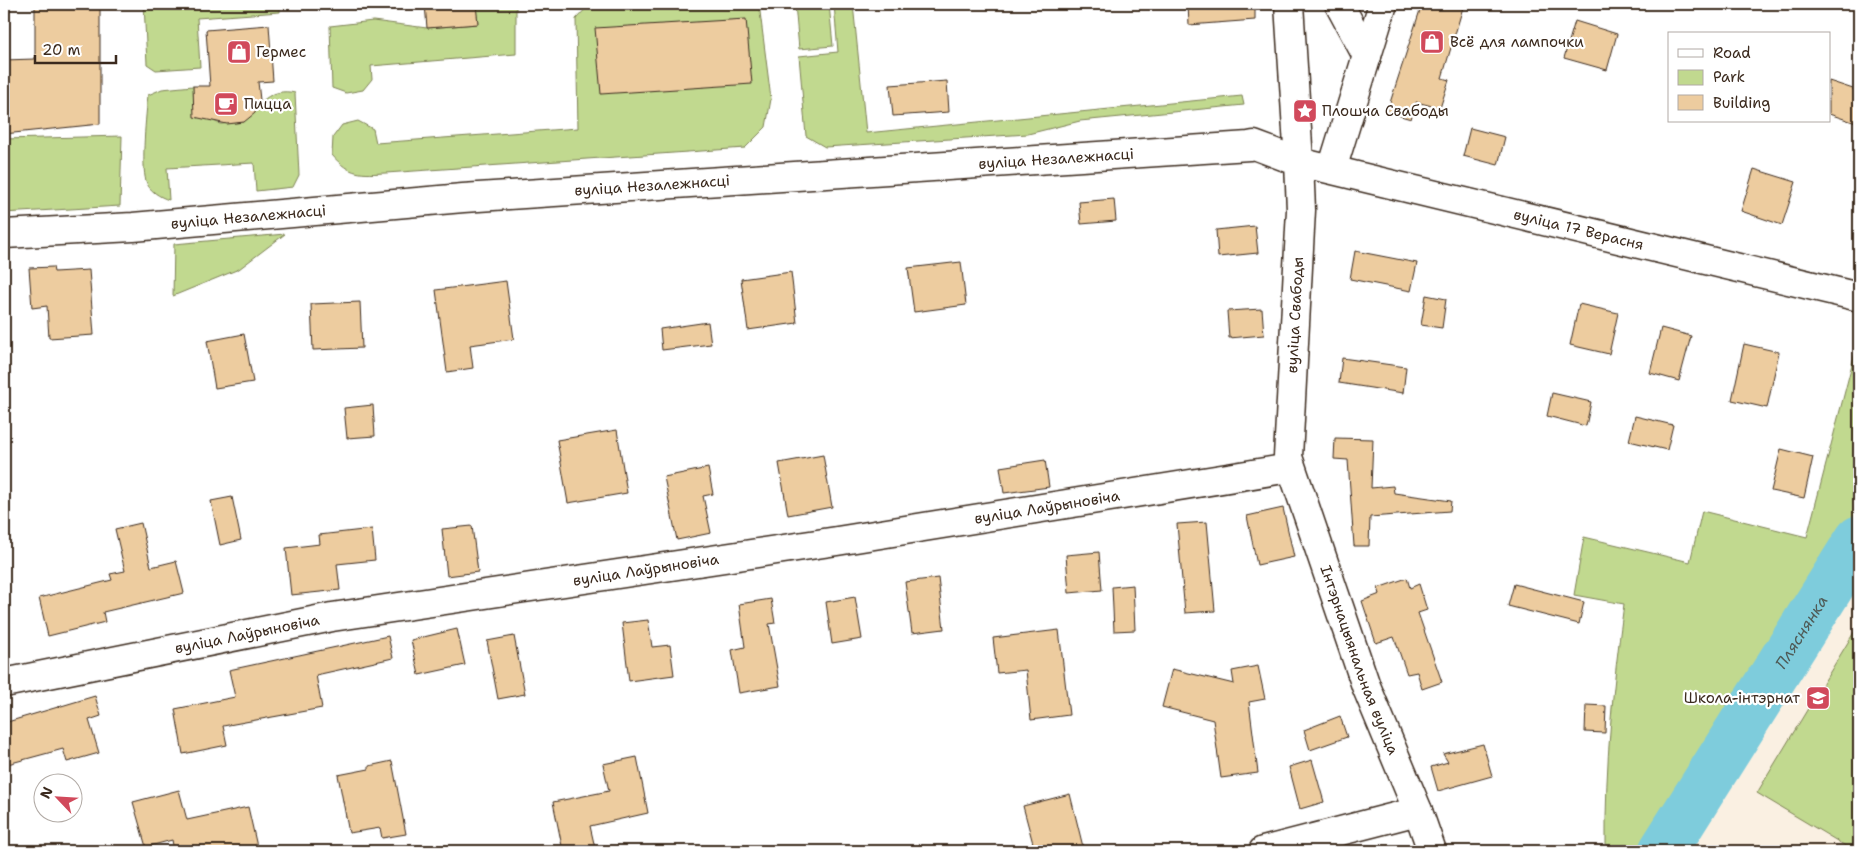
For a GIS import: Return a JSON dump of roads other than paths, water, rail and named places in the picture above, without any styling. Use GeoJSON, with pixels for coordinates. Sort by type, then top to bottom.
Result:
{"type":"FeatureCollection","features":[{"type":"Feature","properties":{"kind":"main road"},"geometry":{"type":"LineString","coordinates":[[1289,4],[1299,162]]}},
{"type":"Feature","properties":{"kind":"main road"},"geometry":{"type":"LineString","coordinates":[[1339,4],[1366,56]]}},
{"type":"Feature","properties":{"kind":"main road"},"geometry":{"type":"LineString","coordinates":[[1332,169],[1383,4]]}},
{"type":"Feature","properties":{"kind":"main road","name":"вуліца Незалежнасці"},"geometry":{"type":"LineString","coordinates":[[4,234],[133,227],[464,198],[1254,145],[1299,162]]}},
{"type":"Feature","properties":{"kind":"main road","name":"вуліца 17 Верасня"},"geometry":{"type":"LineString","coordinates":[[1299,162],[1859,298]]}},
{"type":"Feature","properties":{"kind":"main road","name":"вуліца Свабоды"},"geometry":{"type":"LineString","coordinates":[[1290,468],[1287,446],[1301,210],[1299,162]]}},
{"type":"Feature","properties":{"kind":"main road","name":"вуліца Лаўрыновіча"},"geometry":{"type":"LineString","coordinates":[[4,683],[332,617],[828,542],[1290,468]]}},
{"type":"Feature","properties":{"kind":"main road","name":"Інтэрнацыянальная вуліца"},"geometry":{"type":"LineString","coordinates":[[1290,468],[1366,686],[1418,811],[1432,851]]}},
{"type":"Feature","properties":{"kind":"main road"},"geometry":{"type":"LineString","coordinates":[[1263,851],[1418,811]]}},
{"type":"Feature","properties":{"kind":"waterway","name":"Пляснянка"},"geometry":{"type":"LineString","coordinates":[[1663,851],[1859,540]]}},
{"type":"Feature","properties":{"kind":"place","name":"Всё для лампочки"},"geometry":{"type":"Point","coordinates":[1432,42]}},
{"type":"Feature","properties":{"kind":"place","name":"Гермес"},"geometry":{"type":"Point","coordinates":[239,52]}},
{"type":"Feature","properties":{"kind":"place","name":"Пицца"},"geometry":{"type":"Point","coordinates":[226,104]}},
{"type":"Feature","properties":{"kind":"place","name":"Плошча Свабоды"},"geometry":{"type":"Point","coordinates":[1305,111]}},
{"type":"Feature","properties":{"kind":"place","name":"Школа-інтэрнат"},"geometry":{"type":"Point","coordinates":[1818,698]}}]}
